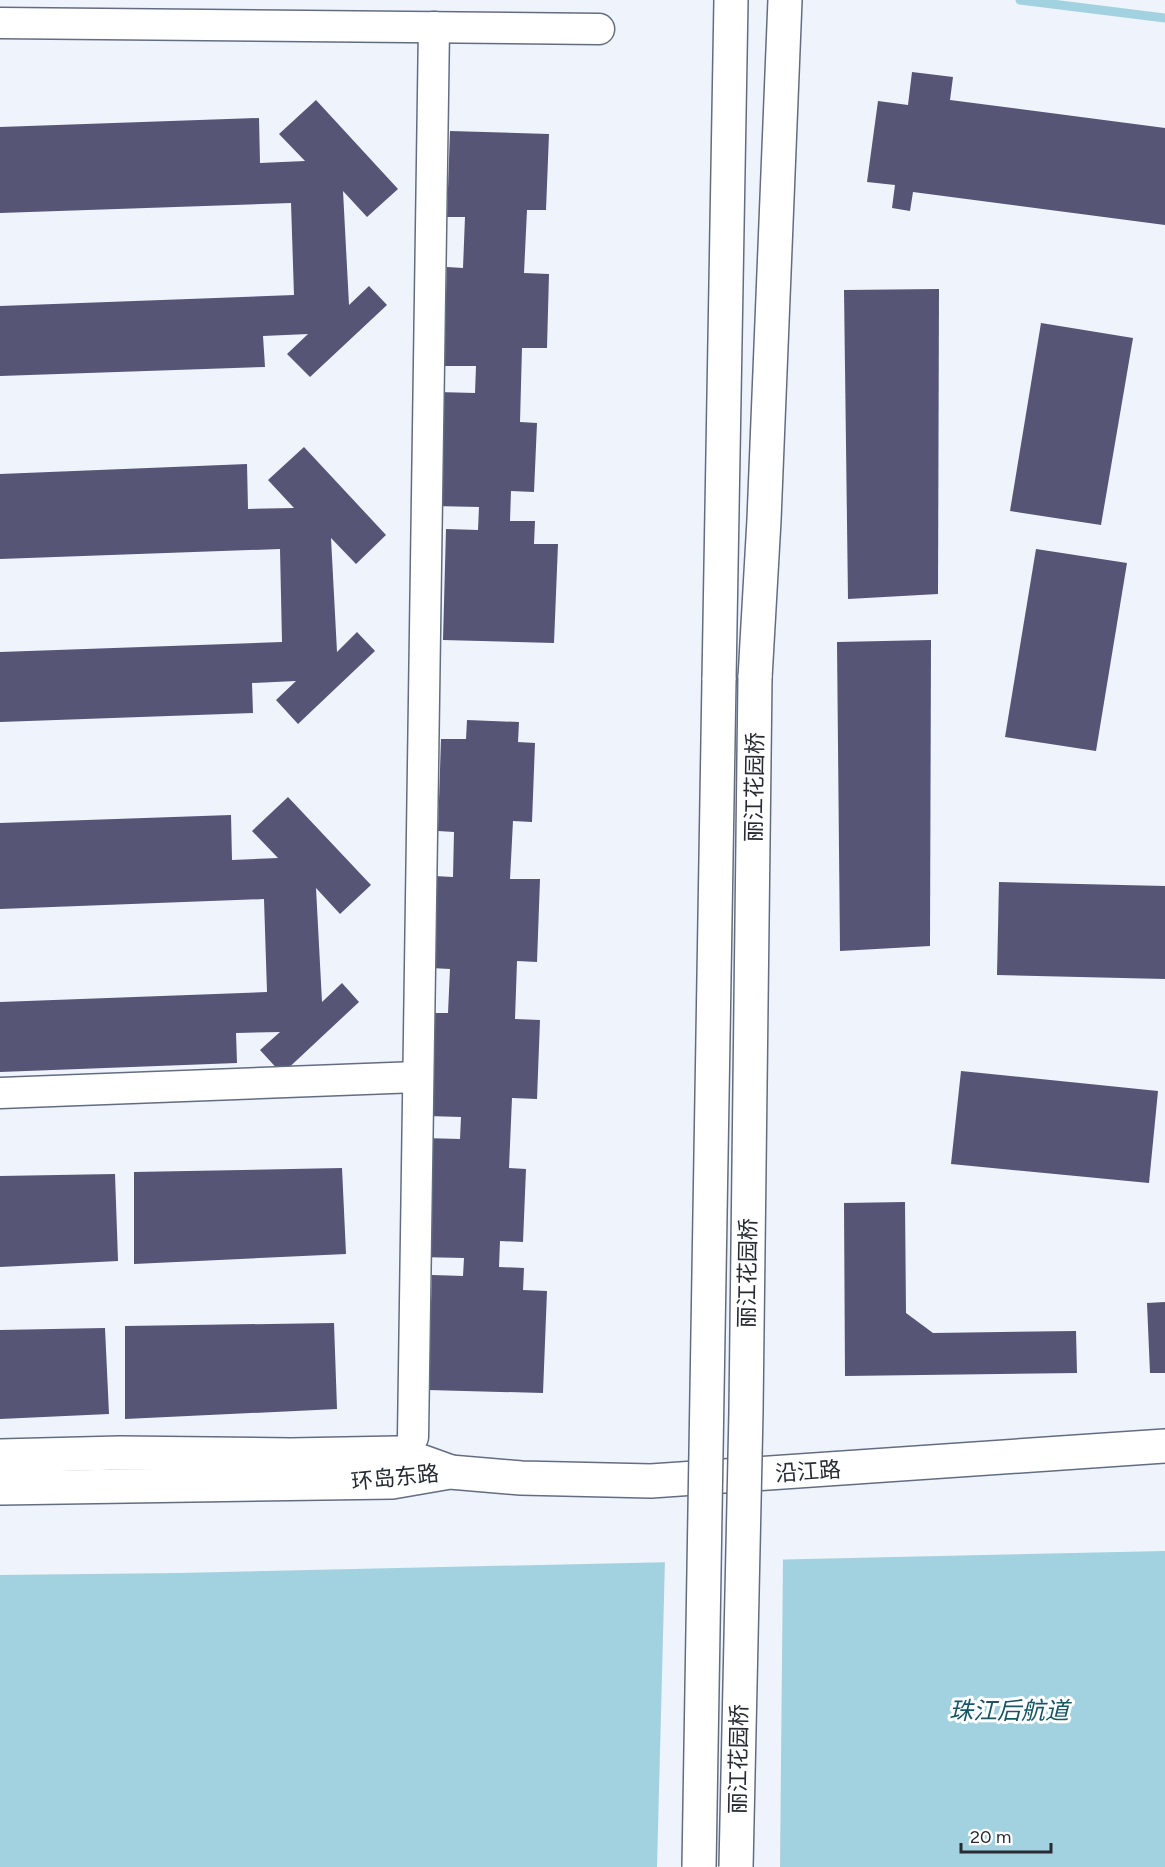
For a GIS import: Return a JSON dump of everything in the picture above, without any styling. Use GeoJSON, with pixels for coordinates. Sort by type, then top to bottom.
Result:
{"type":"FeatureCollection","features":[{"type":"Feature","properties":{"kind":"street","name":"丽江花园桥"},"geometry":{"type":"LineString","coordinates":[[699,1867],[731,0]]}},
{"type":"Feature","properties":{"kind":"street","name":"丽江花园桥"},"geometry":{"type":"LineString","coordinates":[[736,1867],[746,1411],[755,678],[764,520],[785,0]]}},
{"type":"Feature","properties":{"kind":"street"},"geometry":{"type":"LineString","coordinates":[[0,23],[599,29]]}},
{"type":"Feature","properties":{"kind":"street"},"geometry":{"type":"LineString","coordinates":[[413,1437],[434,27]]}},
{"type":"Feature","properties":{"kind":"street"},"geometry":{"type":"LineString","coordinates":[[0,1093],[417,1077]]}},
{"type":"Feature","properties":{"kind":"street","name":"沿江路"},"geometry":{"type":"LineString","coordinates":[[450,1472],[521,1478],[651,1481],[1165,1446]]}},
{"type":"Feature","properties":{"kind":"street","name":"环岛东路"},"geometry":{"type":"LineString","coordinates":[[0,1456],[120,1453],[291,1455],[398,1453],[450,1472]]}},
{"type":"Feature","properties":{"kind":"street","name":"环岛东路"},"geometry":{"type":"LineString","coordinates":[[0,1488],[392,1482],[450,1472]]}},
{"type":"Feature","properties":{"kind":"water","name":"珠江后航道"},"geometry":{"type":"Polygon","coordinates":[[[1165,1551],[1165,1867],[0,1867],[0,1575],[1165,1551]]]}},
{"type":"Feature","properties":{"kind":"pier"},"geometry":{"type":"Polygon","coordinates":[[[783,1557],[780,1867],[657,1867],[665,1559],[783,1557]]]}},
{"type":"Feature","properties":{"kind":"building"},"geometry":{"type":"Polygon","coordinates":[[[912,72],[953,77],[950,100],[1165,128],[1165,225],[913,192],[910,211],[892,208],[895,185],[867,182],[878,101],[908,105],[912,72]]]}},
{"type":"Feature","properties":{"kind":"building"},"geometry":{"type":"Polygon","coordinates":[[[316,100],[398,189],[367,217],[343,191],[349,305],[369,286],[387,305],[310,377],[287,354],[308,334],[263,336],[265,367],[0,376],[0,306],[294,295],[291,203],[0,213],[0,127],[259,118],[260,163],[305,161],[279,134],[316,100]]]}},
{"type":"Feature","properties":{"kind":"building"},"geometry":{"type":"Polygon","coordinates":[[[450,131],[549,134],[546,210],[527,210],[524,273],[549,274],[547,348],[522,348],[520,422],[537,423],[534,492],[511,491],[510,521],[535,521],[534,544],[558,544],[554,643],[443,640],[446,529],[478,530],[479,507],[434,506],[438,392],[475,393],[476,366],[443,366],[447,267],[463,268],[465,217],[447,217],[450,131]]]}},
{"type":"Feature","properties":{"kind":"building"},"geometry":{"type":"Polygon","coordinates":[[[939,289],[938,594],[848,599],[844,290],[939,289]]]}},
{"type":"Feature","properties":{"kind":"building"},"geometry":{"type":"Polygon","coordinates":[[[1041,323],[1133,338],[1101,525],[1010,511],[1041,323]]]}},
{"type":"Feature","properties":{"kind":"building"},"geometry":{"type":"Polygon","coordinates":[[[304,447],[386,535],[356,564],[331,538],[337,652],[357,632],[375,651],[298,724],[276,700],[296,681],[252,683],[253,713],[0,722],[0,652],[282,642],[280,549],[0,559],[0,474],[247,464],[248,509],[294,508],[268,480],[304,447]]]}},
{"type":"Feature","properties":{"kind":"building"},"geometry":{"type":"Polygon","coordinates":[[[1036,549],[1127,563],[1096,751],[1005,737],[1036,549]]]}},
{"type":"Feature","properties":{"kind":"building"},"geometry":{"type":"Polygon","coordinates":[[[931,640],[930,946],[840,951],[837,642],[931,640]]]}},
{"type":"Feature","properties":{"kind":"building"},"geometry":{"type":"Polygon","coordinates":[[[467,720],[519,722],[518,742],[535,743],[532,822],[513,821],[510,879],[540,879],[537,962],[517,961],[515,1019],[540,1020],[537,1099],[512,1098],[509,1168],[526,1169],[523,1242],[500,1241],[499,1267],[524,1268],[523,1290],[547,1291],[543,1393],[428,1390],[432,1275],[463,1276],[464,1258],[419,1257],[423,1138],[460,1139],[461,1117],[428,1116],[431,1013],[448,1013],[450,969],[431,968],[434,876],[453,877],[454,832],[438,831],[441,739],[466,739],[467,720]]]}},
{"type":"Feature","properties":{"kind":"building"},"geometry":{"type":"Polygon","coordinates":[[[288,797],[371,885],[340,914],[316,888],[322,1002],[342,983],[359,1002],[282,1074],[260,1050],[280,1032],[236,1033],[237,1063],[0,1072],[0,1002],[267,992],[264,899],[0,909],[0,823],[231,815],[232,860],[278,858],[252,831],[288,797]]]}},
{"type":"Feature","properties":{"kind":"building"},"geometry":{"type":"Polygon","coordinates":[[[999,882],[1165,886],[1165,979],[997,975],[999,882]]]}},
{"type":"Feature","properties":{"kind":"building"},"geometry":{"type":"Polygon","coordinates":[[[961,1071],[1158,1091],[1149,1183],[951,1164],[961,1071]]]}},
{"type":"Feature","properties":{"kind":"building"},"geometry":{"type":"Polygon","coordinates":[[[342,1168],[346,1254],[134,1264],[134,1172],[342,1168]]]}},
{"type":"Feature","properties":{"kind":"building"},"geometry":{"type":"Polygon","coordinates":[[[115,1174],[118,1261],[0,1267],[0,1176],[115,1174]]]}},
{"type":"Feature","properties":{"kind":"building"},"geometry":{"type":"Polygon","coordinates":[[[905,1202],[906,1313],[933,1333],[1076,1331],[1077,1373],[845,1376],[844,1203],[905,1202]]]}},
{"type":"Feature","properties":{"kind":"building"},"geometry":{"type":"Polygon","coordinates":[[[1165,1302],[1165,1373],[1150,1373],[1147,1303],[1165,1302]]]}},
{"type":"Feature","properties":{"kind":"building"},"geometry":{"type":"Polygon","coordinates":[[[334,1323],[337,1409],[125,1419],[125,1326],[334,1323]]]}},
{"type":"Feature","properties":{"kind":"building"},"geometry":{"type":"Polygon","coordinates":[[[105,1328],[109,1414],[0,1419],[0,1330],[105,1328]]]}},
{"type":"Feature","properties":{"kind":"waterway"},"geometry":{"type":"LineString","coordinates":[[1020,0],[1165,18]]}}]}
